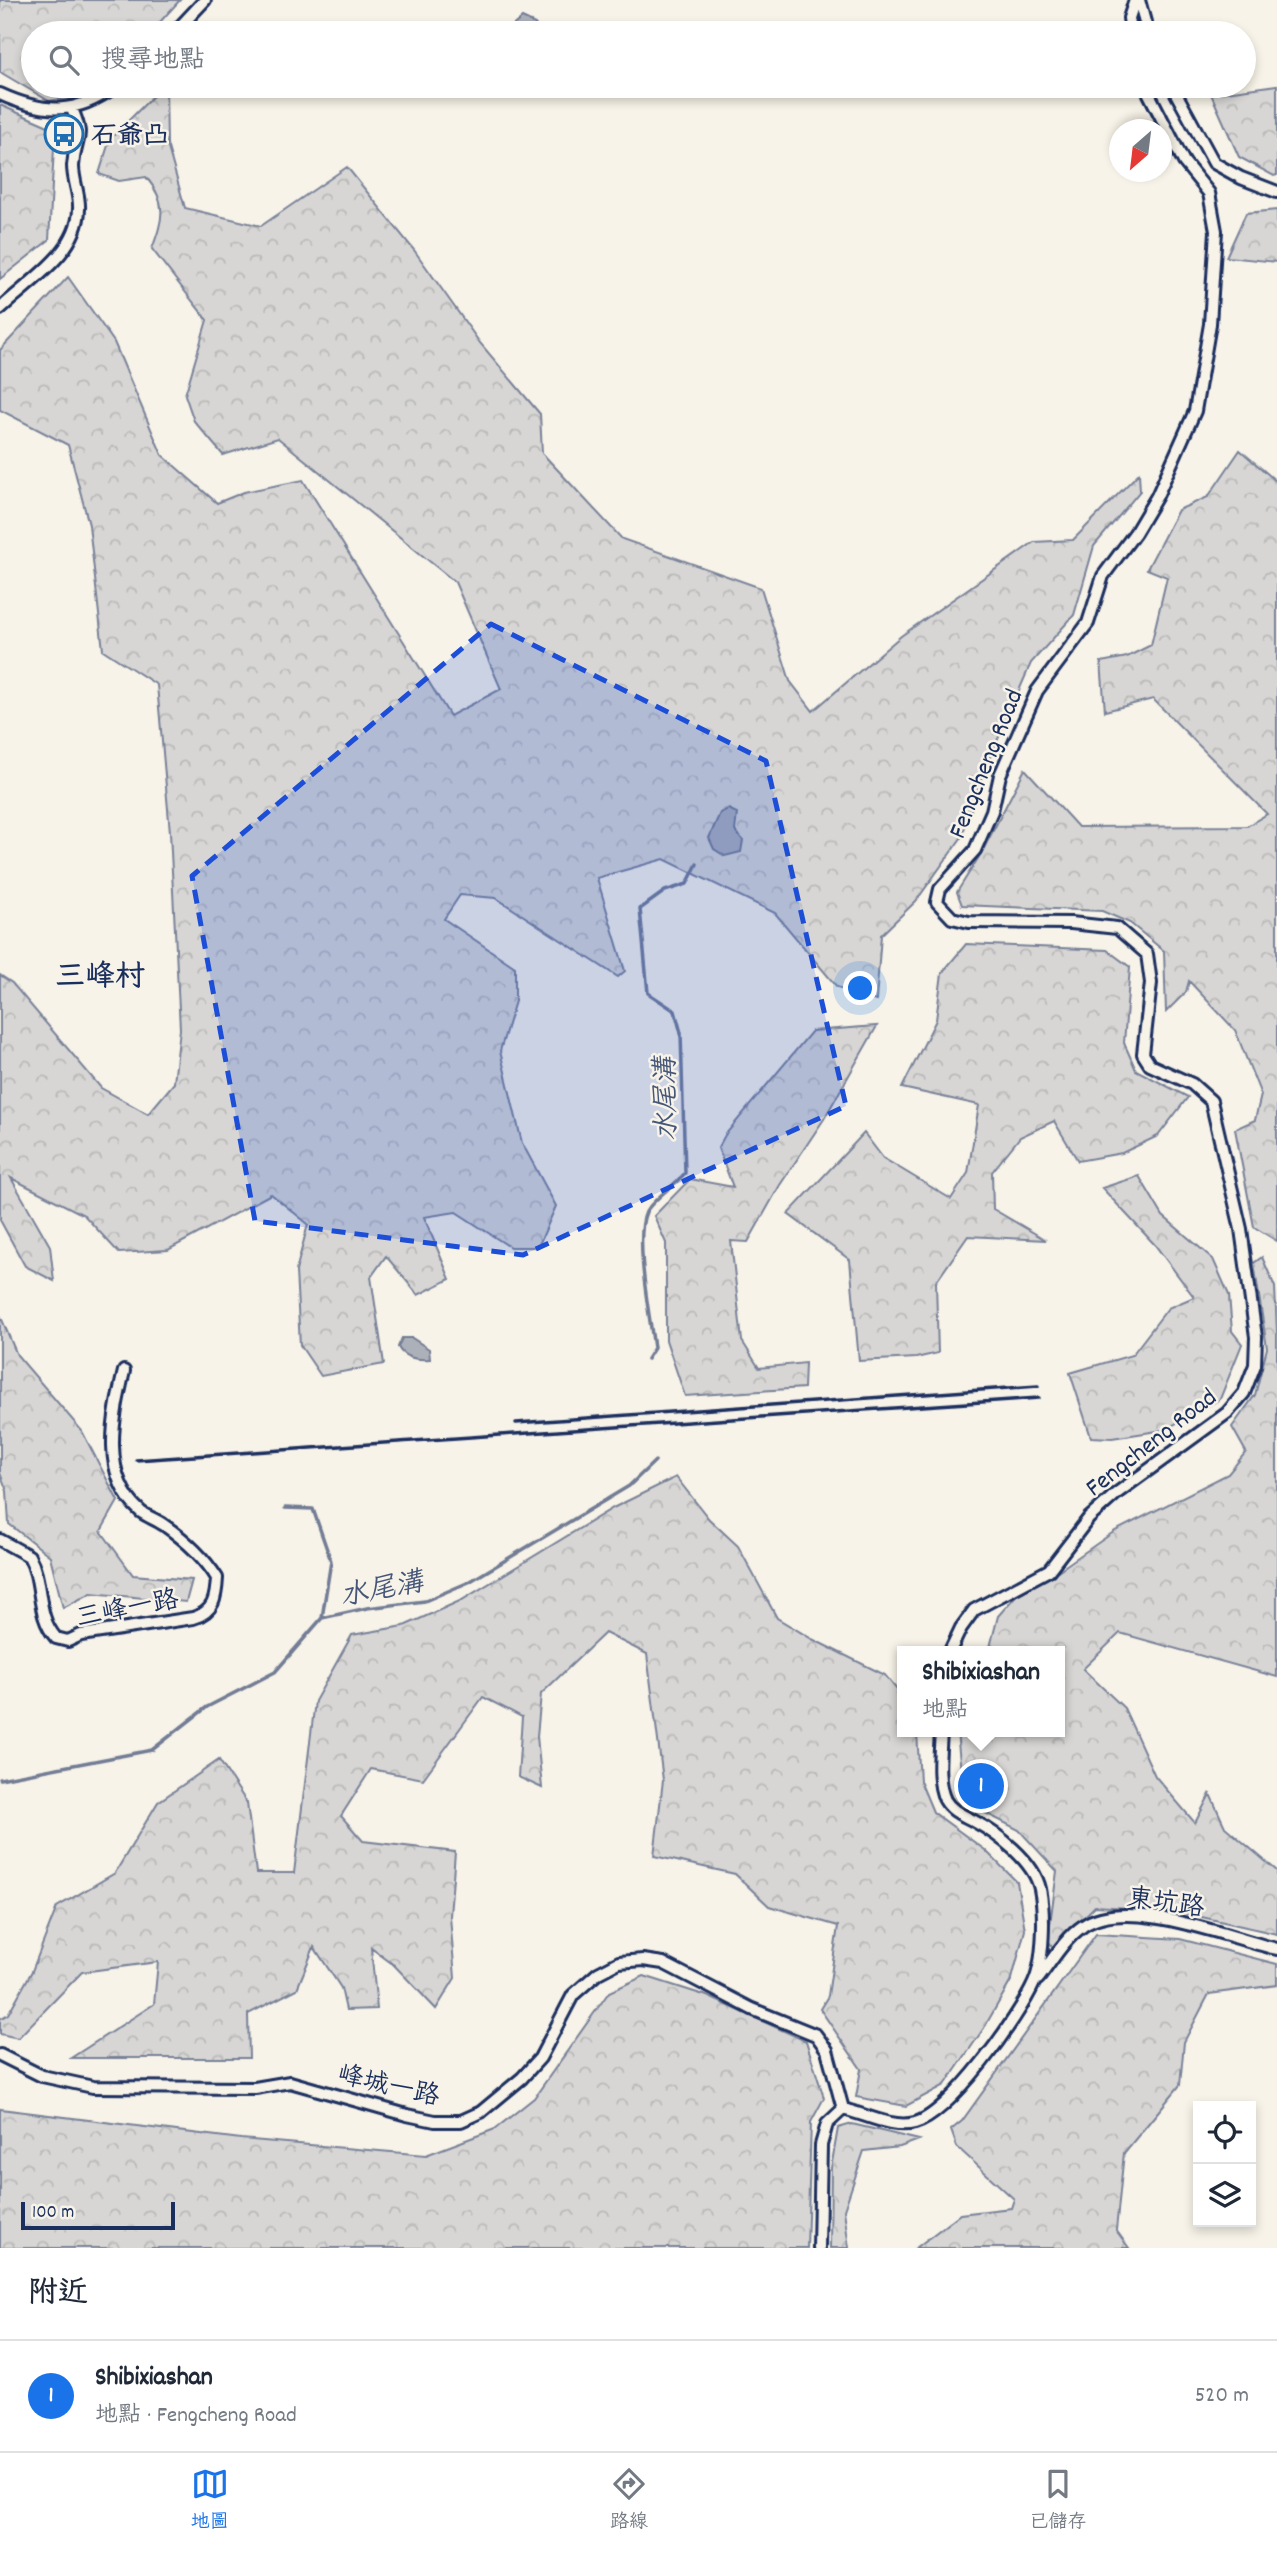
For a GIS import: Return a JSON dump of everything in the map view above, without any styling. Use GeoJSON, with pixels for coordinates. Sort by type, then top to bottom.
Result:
{"type":"FeatureCollection","features":[{"type":"Feature","properties":{"kind":"street"},"geometry":{"type":"LineString","coordinates":[[185,21],[205,0]]}},
{"type":"Feature","properties":{"kind":"street"},"geometry":{"type":"LineString","coordinates":[[1129,21],[1137,0]]}},
{"type":"Feature","properties":{"kind":"street"},"geometry":{"type":"LineString","coordinates":[[1137,0],[1144,21]]}},
{"type":"Feature","properties":{"kind":"street"},"geometry":{"type":"LineString","coordinates":[[0,94],[52,109],[72,109],[97,98]]}},
{"type":"Feature","properties":{"kind":"street","name":"Fengcheng Road"},"geometry":{"type":"LineString","coordinates":[[952,1646],[974,1610],[1049,1570],[1089,1518],[1117,1493],[1227,1413],[1244,1393],[1255,1365],[1256,1338],[1241,1229],[1212,1101],[1192,1084],[1150,1065],[1143,1054],[1152,983],[1147,954],[1117,928],[1071,923],[969,922],[952,918],[937,902],[940,889],[975,850],[992,811],[1000,775],[1037,691],[1088,623],[1104,576],[1157,496],[1195,411],[1210,324],[1216,231],[1209,193],[1184,162],[1151,98]]}},
{"type":"Feature","properties":{"kind":"street"},"geometry":{"type":"LineString","coordinates":[[1179,98],[1214,163],[1241,178],[1277,192]]}},
{"type":"Feature","properties":{"kind":"street"},"geometry":{"type":"LineString","coordinates":[[0,309],[64,251],[75,229],[79,208],[73,166],[82,132],[72,109]]}},
{"type":"Feature","properties":{"kind":"street","name":"三峰一路"},"geometry":{"type":"LineString","coordinates":[[0,1540],[29,1556],[40,1585],[41,1615],[56,1638],[68,1641],[81,1635],[193,1618],[205,1614],[212,1606],[217,1578],[210,1566],[184,1540],[143,1513],[119,1483],[115,1466],[114,1423],[124,1371]]}},
{"type":"Feature","properties":{"kind":"street"},"geometry":{"type":"LineString","coordinates":[[819,2248],[821,2145],[827,2124],[843,2109],[893,2124],[915,2123],[941,2109],[973,2074],[1034,1984],[1041,1959],[1040,1887],[1025,1862],[1004,1843],[976,1822],[958,1815],[946,1803],[940,1788],[941,1737]]}},
{"type":"Feature","properties":{"kind":"street","name":"東坑路"},"geometry":{"type":"LineString","coordinates":[[1034,1984],[1083,1925],[1107,1917],[1141,1916],[1192,1923],[1277,1950]]}},
{"type":"Feature","properties":{"kind":"street","name":"峰城一路"},"geometry":{"type":"LineString","coordinates":[[0,2055],[42,2076],[93,2087],[255,2088],[289,2082],[407,2115],[435,2121],[461,2121],[481,2112],[522,2078],[540,2058],[573,1995],[598,1973],[619,1962],[643,1960],[663,1964],[752,2009],[805,2028],[816,2035],[827,2050],[843,2109]]}},
{"type":"Feature","properties":{"kind":"highlighted area"},"geometry":{"type":"Polygon","coordinates":[[[491,624],[766,761],[846,1106],[523,1255],[255,1221],[192,876],[491,624]]]}},
{"type":"Feature","properties":{"kind":"green space"},"geometry":{"type":"Polygon","coordinates":[[[0,0],[180,0],[161,21],[21,21],[21,84],[0,72],[0,0]]]}},
{"type":"Feature","properties":{"kind":"green space"},"geometry":{"type":"Polygon","coordinates":[[[1277,85],[1277,175],[1274,176],[1239,157],[1213,98],[1256,98],[1256,88],[1277,85]]]}},
{"type":"Feature","properties":{"kind":"green space"},"geometry":{"type":"Polygon","coordinates":[[[44,98],[67,98],[49,101],[44,98]]]}},
{"type":"Feature","properties":{"kind":"green space"},"geometry":{"type":"Polygon","coordinates":[[[151,98],[166,98],[167,144],[185,208],[261,226],[347,167],[414,250],[480,343],[540,414],[542,453],[622,539],[761,588],[790,681],[813,711],[901,636],[1034,542],[1073,540],[1139,473],[1140,491],[1094,546],[1074,615],[1031,663],[988,762],[961,838],[916,901],[881,935],[876,1001],[837,987],[775,913],[664,859],[597,878],[625,971],[618,977],[496,898],[460,895],[444,919],[515,967],[515,1001],[500,1051],[522,1143],[556,1206],[538,1247],[510,1247],[456,1212],[424,1217],[450,1279],[418,1295],[386,1256],[371,1277],[384,1364],[321,1376],[300,1345],[296,1271],[308,1224],[271,1194],[168,1250],[119,1253],[84,1215],[11,1178],[50,1246],[54,1281],[25,1266],[0,1220],[0,975],[12,983],[101,1088],[148,1114],[174,1083],[180,1029],[170,832],[157,685],[103,650],[89,525],[68,445],[0,410],[0,350],[68,277],[114,342],[162,455],[217,503],[244,492],[303,480],[450,716],[501,689],[455,582],[278,438],[223,455],[194,421],[185,395],[207,320],[152,249],[161,220],[160,203],[153,186],[146,177],[119,181],[99,174],[110,139],[151,98]]]}},
{"type":"Feature","properties":{"kind":"green space"},"geometry":{"type":"Polygon","coordinates":[[[0,105],[55,129],[49,240],[0,279],[0,105]]]}},
{"type":"Feature","properties":{"kind":"green space"},"geometry":{"type":"Polygon","coordinates":[[[1277,210],[1277,262],[1226,257],[1246,213],[1277,210]]]}},
{"type":"Feature","properties":{"kind":"green space"},"geometry":{"type":"Polygon","coordinates":[[[1240,450],[1277,482],[1277,1241],[1254,1227],[1235,1129],[1255,1120],[1261,1095],[1235,1030],[1189,981],[1186,992],[1166,1012],[1164,951],[1130,923],[1102,911],[962,905],[957,892],[982,852],[1025,769],[1078,827],[1247,826],[1267,814],[1153,699],[1105,711],[1101,662],[1127,657],[1151,645],[1167,577],[1147,569],[1178,510],[1208,497],[1240,450]]]}},
{"type":"Feature","properties":{"kind":"green space"},"geometry":{"type":"Polygon","coordinates":[[[966,944],[1107,950],[1130,967],[1124,1043],[1136,1070],[1188,1097],[1158,1136],[1122,1153],[1078,1161],[1054,1121],[1020,1137],[992,1172],[993,1209],[1046,1240],[968,1236],[936,1282],[938,1353],[916,1358],[859,1361],[850,1260],[788,1214],[864,1133],[883,1158],[951,1199],[968,1173],[979,1105],[902,1088],[936,1020],[942,973],[966,944]]]}},
{"type":"Feature","properties":{"kind":"green space"},"geometry":{"type":"Polygon","coordinates":[[[877,1026],[824,1119],[780,1185],[748,1242],[731,1241],[742,1341],[759,1368],[805,1363],[804,1388],[685,1396],[666,1340],[666,1243],[654,1216],[690,1179],[733,1187],[718,1148],[725,1135],[812,1031],[877,1026]]]}},
{"type":"Feature","properties":{"kind":"green space"},"geometry":{"type":"Polygon","coordinates":[[[1139,1176],[1163,1216],[1213,1259],[1229,1295],[1232,1331],[1242,1344],[1220,1399],[1164,1430],[1112,1438],[1091,1437],[1070,1373],[1132,1355],[1168,1308],[1194,1297],[1155,1245],[1102,1188],[1139,1176]]]}},
{"type":"Feature","properties":{"kind":"green space"},"geometry":{"type":"Polygon","coordinates":[[[1262,1257],[1275,1287],[1277,1677],[1120,1633],[1083,1669],[1124,1708],[1155,1776],[1195,1823],[1210,1794],[1225,1827],[1277,1871],[1277,1934],[1175,1911],[1095,1906],[1053,1948],[1048,1940],[1057,1871],[1019,1830],[964,1802],[958,1737],[1065,1737],[1065,1646],[990,1646],[998,1616],[1019,1592],[1058,1571],[1115,1531],[1228,1474],[1246,1452],[1232,1427],[1255,1395],[1267,1348],[1254,1263],[1262,1257]]]}},
{"type":"Feature","properties":{"kind":"green space"},"geometry":{"type":"Polygon","coordinates":[[[0,1315],[17,1355],[82,1431],[118,1501],[101,1531],[133,1575],[192,1580],[186,1602],[91,1593],[63,1608],[50,1556],[9,1524],[7,1491],[0,1473],[0,1315]]]}},
{"type":"Feature","properties":{"kind":"green space"},"geometry":{"type":"Polygon","coordinates":[[[676,1477],[709,1519],[738,1546],[777,1618],[812,1639],[885,1675],[897,1690],[897,1737],[917,1737],[920,1781],[933,1812],[985,1850],[1017,1882],[1025,1930],[1012,1979],[984,2028],[945,2085],[906,2106],[856,2097],[861,2069],[820,2009],[828,1996],[838,1926],[769,1906],[735,1874],[654,1856],[663,1780],[647,1654],[605,1633],[541,1694],[537,1736],[542,1788],[518,1777],[522,1717],[483,1697],[423,1779],[371,1769],[341,1816],[363,1841],[455,1852],[450,1916],[455,1978],[436,2009],[394,1965],[371,1948],[377,2009],[346,2010],[341,1988],[314,1947],[297,1989],[248,2014],[249,2058],[71,2058],[154,2004],[158,1962],[82,1972],[18,2038],[0,2034],[0,2019],[8,2014],[32,1971],[57,1907],[115,1873],[158,1802],[219,1760],[247,1803],[256,1873],[294,1873],[315,1701],[352,1635],[404,1626],[462,1600],[613,1508],[676,1477]]]}},
{"type":"Feature","properties":{"kind":"green space"},"geometry":{"type":"Polygon","coordinates":[[[1096,1934],[1180,1939],[1277,1964],[1277,1985],[1209,1994],[1184,2042],[1180,2085],[1124,2153],[1116,2230],[1129,2248],[916,2248],[960,2214],[1011,2208],[1014,2199],[957,2147],[951,2130],[962,2121],[1096,1934]]]}},
{"type":"Feature","properties":{"kind":"green space"},"geometry":{"type":"Polygon","coordinates":[[[644,1976],[707,1996],[806,2041],[824,2098],[811,2122],[807,2248],[0,2248],[0,2109],[241,2139],[426,2155],[495,2129],[534,2098],[609,1992],[644,1976]]]}},
{"type":"Feature","properties":{"kind":"green space"},"geometry":{"type":"Polygon","coordinates":[[[852,2124],[919,2140],[900,2147],[864,2151],[844,2210],[849,2248],[830,2248],[831,2168],[838,2128],[852,2124]]]}},
{"type":"Feature","properties":{"kind":"shaded area"},"geometry":{"type":"Polygon","coordinates":[[[728,809],[737,813],[735,831],[743,840],[741,852],[725,856],[714,849],[709,838],[720,813],[728,809]]]}},
{"type":"Feature","properties":{"kind":"shaded area"},"geometry":{"type":"Polygon","coordinates":[[[402,1338],[412,1338],[429,1349],[430,1359],[416,1359],[404,1354],[398,1347],[402,1338]]]}},
{"type":"Feature","properties":{"kind":"waterway","name":"水尾溝"},"geometry":{"type":"LineString","coordinates":[[647,1359],[654,1348],[642,1258],[643,1224],[649,1207],[685,1173],[681,1033],[675,1011],[648,993],[640,909],[665,891],[687,884],[697,864]]}},
{"type":"Feature","properties":{"kind":"waterway","name":"水尾溝"},"geometry":{"type":"LineString","coordinates":[[0,1779],[152,1750],[207,1707],[275,1672],[322,1618],[367,1608],[425,1601],[469,1582],[629,1486],[655,1461]]}},
{"type":"Feature","properties":{"kind":"waterway"},"geometry":{"type":"LineString","coordinates":[[285,1508],[313,1509],[331,1561],[322,1618]]}},
{"type":"Feature","properties":{"kind":"railway"},"geometry":{"type":"LineString","coordinates":[[516,1423],[1038,1386]]}},
{"type":"Feature","properties":{"kind":"railway"},"geometry":{"type":"LineString","coordinates":[[136,1460],[1039,1398]]}},
{"type":"Feature","properties":{"kind":"place","name":"石爺凸"},"geometry":{"type":"Point","coordinates":[64,134]}},
{"type":"Feature","properties":{"kind":"place","name":"Shibixiashan"},"geometry":{"type":"Point","coordinates":[981,1786]}},
{"type":"Feature","properties":{"kind":"district","name":"三峰村"},"geometry":{"type":"Point","coordinates":[100,975]}}]}
